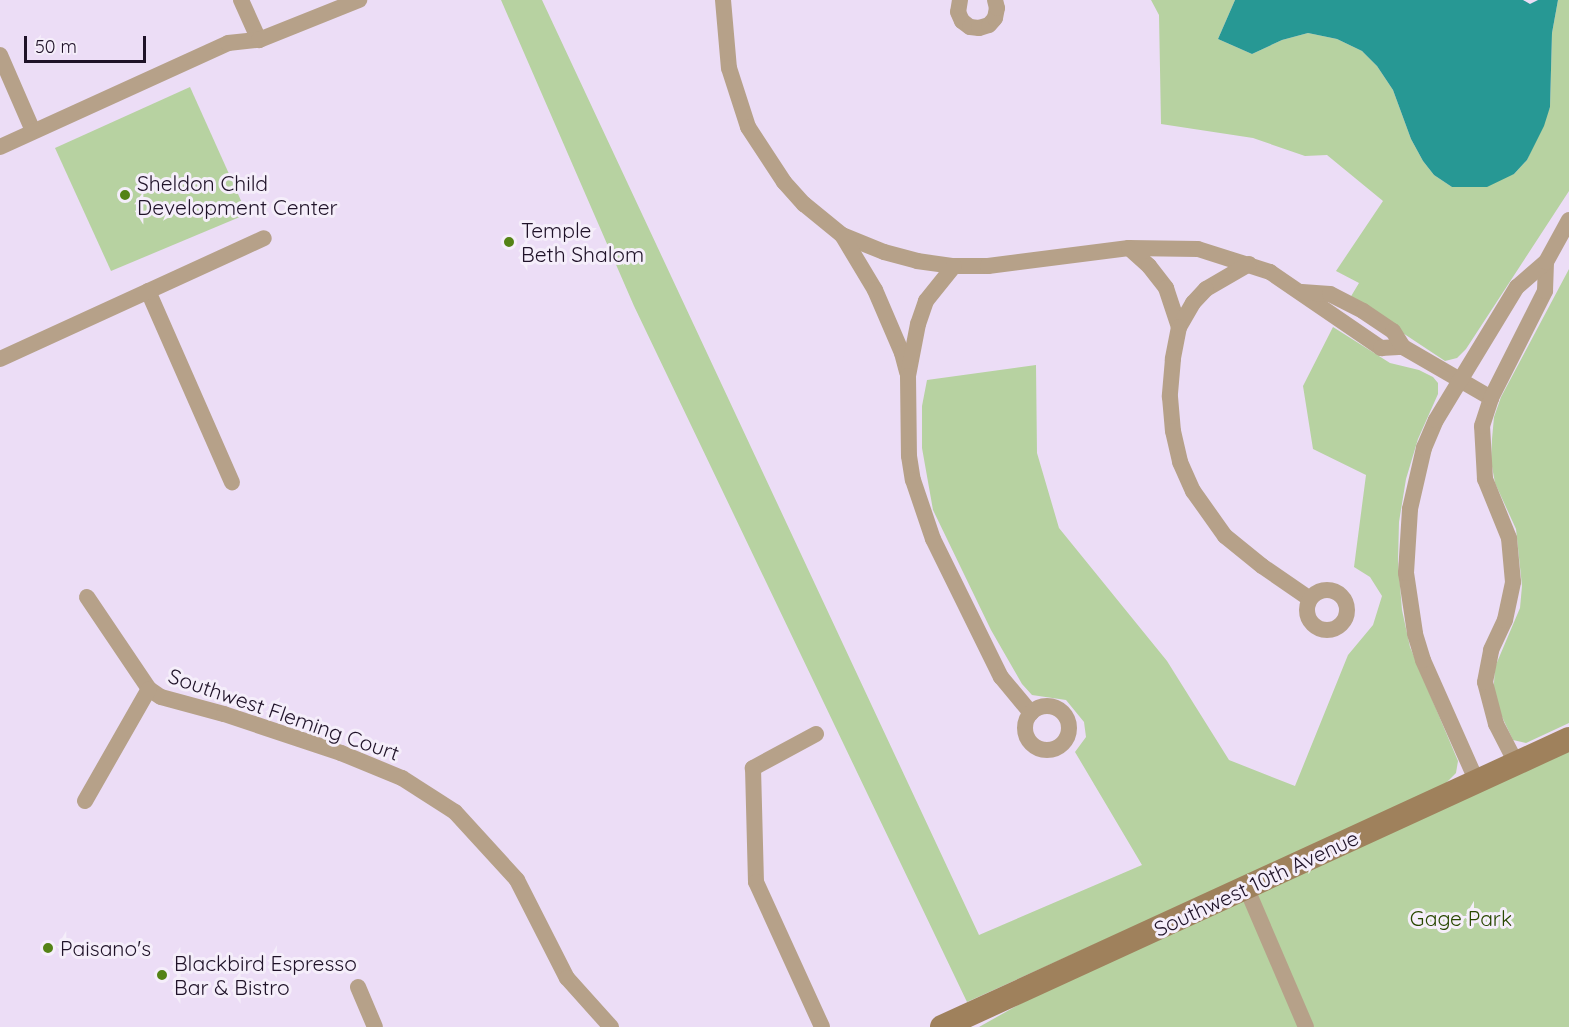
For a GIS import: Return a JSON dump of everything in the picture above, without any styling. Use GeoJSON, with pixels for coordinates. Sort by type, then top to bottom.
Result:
{"type":"FeatureCollection","features":[{"type":"Feature","properties":{"kind":"main road","name":"Southwest 10th Avenue"},"geometry":{"type":"LineString","coordinates":[[942,1027],[1569,739]]}},
{"type":"Feature","properties":{"kind":"street"},"geometry":{"type":"LineString","coordinates":[[241,0],[259,39]]}},
{"type":"Feature","properties":{"kind":"street"},"geometry":{"type":"LineString","coordinates":[[0,147],[228,43],[259,39],[359,0]]}},
{"type":"Feature","properties":{"kind":"street"},"geometry":{"type":"LineString","coordinates":[[723,0],[729,68],[748,127],[764,154],[790,189],[804,204],[842,235],[895,255],[954,266],[988,266],[1129,248],[1198,249],[1270,272],[1302,292],[1330,294],[1363,311],[1393,331],[1403,347],[1491,398]]}},
{"type":"Feature","properties":{"kind":"street"},"geometry":{"type":"LineString","coordinates":[[960,0],[958,12],[962,21],[970,27],[980,28],[988,25],[995,18],[997,8],[995,0]]}},
{"type":"Feature","properties":{"kind":"street"},"geometry":{"type":"LineString","coordinates":[[0,55],[33,131]]}},
{"type":"Feature","properties":{"kind":"street"},"geometry":{"type":"LineString","coordinates":[[1477,782],[1423,660],[1409,602],[1406,573],[1407,536],[1416,479],[1436,420],[1458,380],[1517,287],[1546,262],[1569,220]]}},
{"type":"Feature","properties":{"kind":"street"},"geometry":{"type":"LineString","coordinates":[[842,235],[875,290],[902,352],[908,376]]}},
{"type":"Feature","properties":{"kind":"street"},"geometry":{"type":"LineString","coordinates":[[0,359],[264,238]]}},
{"type":"Feature","properties":{"kind":"street"},"geometry":{"type":"LineString","coordinates":[[1129,248],[1149,266],[1166,288],[1179,327]]}},
{"type":"Feature","properties":{"kind":"street"},"geometry":{"type":"LineString","coordinates":[[1516,763],[1496,724],[1485,682],[1491,650],[1505,620],[1513,582],[1509,538],[1485,479],[1482,426],[1491,398],[1545,291],[1546,262]]}},
{"type":"Feature","properties":{"kind":"street"},"geometry":{"type":"LineString","coordinates":[[1248,264],[1206,289],[1193,303],[1179,327],[1171,378],[1173,432],[1180,462],[1193,491],[1225,536],[1262,566],[1310,599]]}},
{"type":"Feature","properties":{"kind":"street"},"geometry":{"type":"LineString","coordinates":[[954,266],[926,301],[918,324],[908,376],[909,456],[920,508],[1001,677],[1031,713]]}},
{"type":"Feature","properties":{"kind":"street"},"geometry":{"type":"LineString","coordinates":[[148,291],[232,482]]}},
{"type":"Feature","properties":{"kind":"street","name":"Southwest Fleming Court"},"geometry":{"type":"LineString","coordinates":[[87,597],[149,689],[161,697],[224,714],[341,753],[402,778],[456,812],[517,880],[567,978],[611,1027]]}},
{"type":"Feature","properties":{"kind":"street"},"geometry":{"type":"LineString","coordinates":[[85,801],[149,689]]}},
{"type":"Feature","properties":{"kind":"street"},"geometry":{"type":"LineString","coordinates":[[816,734],[753,768],[756,882],[822,1027]]}},
{"type":"Feature","properties":{"kind":"street"},"geometry":{"type":"LineString","coordinates":[[1246,887],[1306,1027]]}},
{"type":"Feature","properties":{"kind":"street"},"geometry":{"type":"LineString","coordinates":[[358,987],[375,1027]]}},
{"type":"Feature","properties":{"kind":"green space"},"geometry":{"type":"Polygon","coordinates":[[[501,0],[542,0],[979,935],[1142,865],[1075,752],[1086,737],[1084,722],[1066,700],[1032,695],[1022,684],[991,630],[933,510],[922,448],[922,406],[927,380],[1036,365],[1037,453],[1059,528],[1167,661],[1229,760],[1295,786],[1348,655],[1373,625],[1382,596],[1370,577],[1354,567],[1366,475],[1313,449],[1303,386],[1333,327],[1390,363],[1419,370],[1433,377],[1438,383],[1438,394],[1418,439],[1406,479],[1399,522],[1398,561],[1402,610],[1410,647],[1458,761],[1456,773],[1446,783],[1425,795],[967,1002],[634,306],[501,0]]]}},
{"type":"Feature","properties":{"kind":"green space"},"geometry":{"type":"Polygon","coordinates":[[[1151,0],[1235,0],[1218,39],[1252,54],[1282,40],[1308,33],[1337,39],[1362,51],[1377,66],[1393,90],[1411,139],[1423,161],[1434,175],[1452,187],[1514,174],[1527,160],[1550,107],[1552,33],[1558,0],[1569,0],[1569,191],[1466,349],[1457,358],[1445,361],[1350,298],[1359,283],[1336,271],[1383,201],[1327,155],[1305,156],[1253,138],[1161,124],[1159,15],[1151,0]]]}},
{"type":"Feature","properties":{"kind":"green space"},"geometry":{"type":"Polygon","coordinates":[[[190,87],[247,214],[111,271],[55,148],[190,87]]]}},
{"type":"Feature","properties":{"kind":"green space"},"geometry":{"type":"Polygon","coordinates":[[[1569,269],[1569,723],[1526,743],[1513,740],[1493,698],[1495,667],[1520,608],[1522,586],[1516,529],[1495,483],[1491,461],[1492,439],[1494,417],[1501,397],[1569,269]]]}},
{"type":"Feature","properties":{"kind":"green space","name":"Gage Park"},"geometry":{"type":"Polygon","coordinates":[[[1569,749],[1569,1027],[979,1027],[1043,991],[1569,749]]]}},
{"type":"Feature","properties":{"kind":"shaded area"},"geometry":{"type":"Polygon","coordinates":[[[1235,0],[1523,0],[1530,4],[1538,0],[1558,0],[1552,33],[1550,107],[1544,126],[1527,160],[1514,174],[1487,187],[1452,187],[1434,175],[1423,161],[1411,139],[1393,90],[1377,66],[1362,51],[1337,39],[1308,33],[1282,40],[1252,54],[1218,39],[1235,0]]]}},
{"type":"Feature","properties":{"kind":"place","name":"Sheldon Child Development Center"},"geometry":{"type":"Point","coordinates":[125,195]}},
{"type":"Feature","properties":{"kind":"place","name":"Temple Beth Shalom"},"geometry":{"type":"Point","coordinates":[509,242]}},
{"type":"Feature","properties":{"kind":"place","name":"Paisano's"},"geometry":{"type":"Point","coordinates":[48,948]}},
{"type":"Feature","properties":{"kind":"place","name":"Blackbird Espresso Bar & Bistro"},"geometry":{"type":"Point","coordinates":[162,975]}}]}
